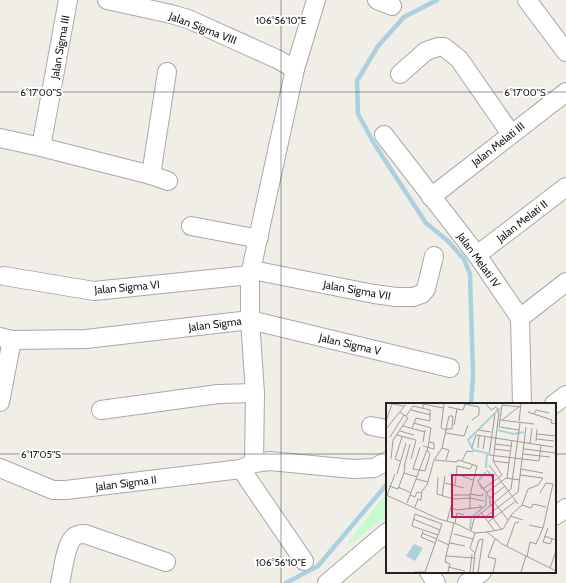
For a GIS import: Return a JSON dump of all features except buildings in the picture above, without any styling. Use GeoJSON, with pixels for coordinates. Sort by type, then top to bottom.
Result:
{"type":"FeatureCollection","features":[{"type":"Feature","properties":{"kind":"street","name":"Jalan Sigma III"},"geometry":{"type":"LineString","coordinates":[[41,146],[68,0]]}},
{"type":"Feature","properties":{"kind":"street","name":"Jalan Sigma VIII"},"geometry":{"type":"LineString","coordinates":[[106,0],[188,19],[277,59],[295,69]]}},
{"type":"Feature","properties":{"kind":"street","name":"Jalan Sigma"},"geometry":{"type":"LineString","coordinates":[[0,402],[6,338],[86,339],[250,320],[251,273],[295,69],[316,0]]}},
{"type":"Feature","properties":{"kind":"street"},"geometry":{"type":"LineString","coordinates":[[528,0],[566,52]]}},
{"type":"Feature","properties":{"kind":"street"},"geometry":{"type":"LineString","coordinates":[[400,74],[426,51],[438,47],[444,47],[459,59],[511,134]]}},
{"type":"Feature","properties":{"kind":"street"},"geometry":{"type":"LineString","coordinates":[[0,138],[41,146],[160,178],[167,72]]}},
{"type":"Feature","properties":{"kind":"street","name":"Jalan Melati III"},"geometry":{"type":"LineString","coordinates":[[431,197],[566,92]]}},
{"type":"Feature","properties":{"kind":"street","name":"Jalan Melati IV"},"geometry":{"type":"LineString","coordinates":[[384,135],[477,256],[520,318]]}},
{"type":"Feature","properties":{"kind":"street","name":"Jalan Melati II"},"geometry":{"type":"LineString","coordinates":[[477,256],[566,187]]}},
{"type":"Feature","properties":{"kind":"street"},"geometry":{"type":"LineString","coordinates":[[191,226],[249,237],[259,237]]}},
{"type":"Feature","properties":{"kind":"street","name":"Jalan Sigma VII"},"geometry":{"type":"LineString","coordinates":[[251,273],[374,294],[396,297],[413,297],[422,294],[426,289],[434,256]]}},
{"type":"Feature","properties":{"kind":"street","name":"Jalan Sigma VI"},"geometry":{"type":"LineString","coordinates":[[4,276],[94,291],[251,273]]}},
{"type":"Feature","properties":{"kind":"street"},"geometry":{"type":"LineString","coordinates":[[522,403],[520,318],[566,282]]}},
{"type":"Feature","properties":{"kind":"street"},"geometry":{"type":"LineString","coordinates":[[250,320],[255,393],[248,466],[300,556]]}},
{"type":"Feature","properties":{"kind":"street","name":"Jalan Sigma V"},"geometry":{"type":"LineString","coordinates":[[250,320],[450,368]]}},
{"type":"Feature","properties":{"kind":"street"},"geometry":{"type":"LineString","coordinates":[[101,410],[218,394],[255,393]]}},
{"type":"Feature","properties":{"kind":"street"},"geometry":{"type":"LineString","coordinates":[[555,403],[566,395]]}},
{"type":"Feature","properties":{"kind":"street","name":"Jalan Sigma II"},"geometry":{"type":"LineString","coordinates":[[0,468],[53,490],[66,490],[248,466],[270,461],[353,470],[374,468],[386,462]]}},
{"type":"Feature","properties":{"kind":"street"},"geometry":{"type":"LineString","coordinates":[[556,515],[566,508]]}},
{"type":"Feature","properties":{"kind":"street"},"geometry":{"type":"LineString","coordinates":[[327,583],[386,533]]}},
{"type":"Feature","properties":{"kind":"street"},"geometry":{"type":"LineString","coordinates":[[60,583],[68,546],[72,539],[80,534],[86,534],[166,562]]}},
{"type":"Feature","properties":{"kind":"street"},"geometry":{"type":"LineString","coordinates":[[431,573],[436,583]]}},
{"type":"Feature","properties":{"kind":"street"},"geometry":{"type":"LineString","coordinates":[[467,583],[481,573]]}},
{"type":"Feature","properties":{"kind":"green space"},"geometry":{"type":"Polygon","coordinates":[[[386,493],[386,517],[344,548],[386,493]]]}},
{"type":"Feature","properties":{"kind":"waterway"},"geometry":{"type":"LineString","coordinates":[[437,0],[404,17],[378,46],[357,81],[358,114],[375,145],[426,223],[448,241],[464,259],[470,274],[473,376],[471,403]]}},
{"type":"Feature","properties":{"kind":"waterway"},"geometry":{"type":"LineString","coordinates":[[286,583],[318,566],[386,485]]}}]}
